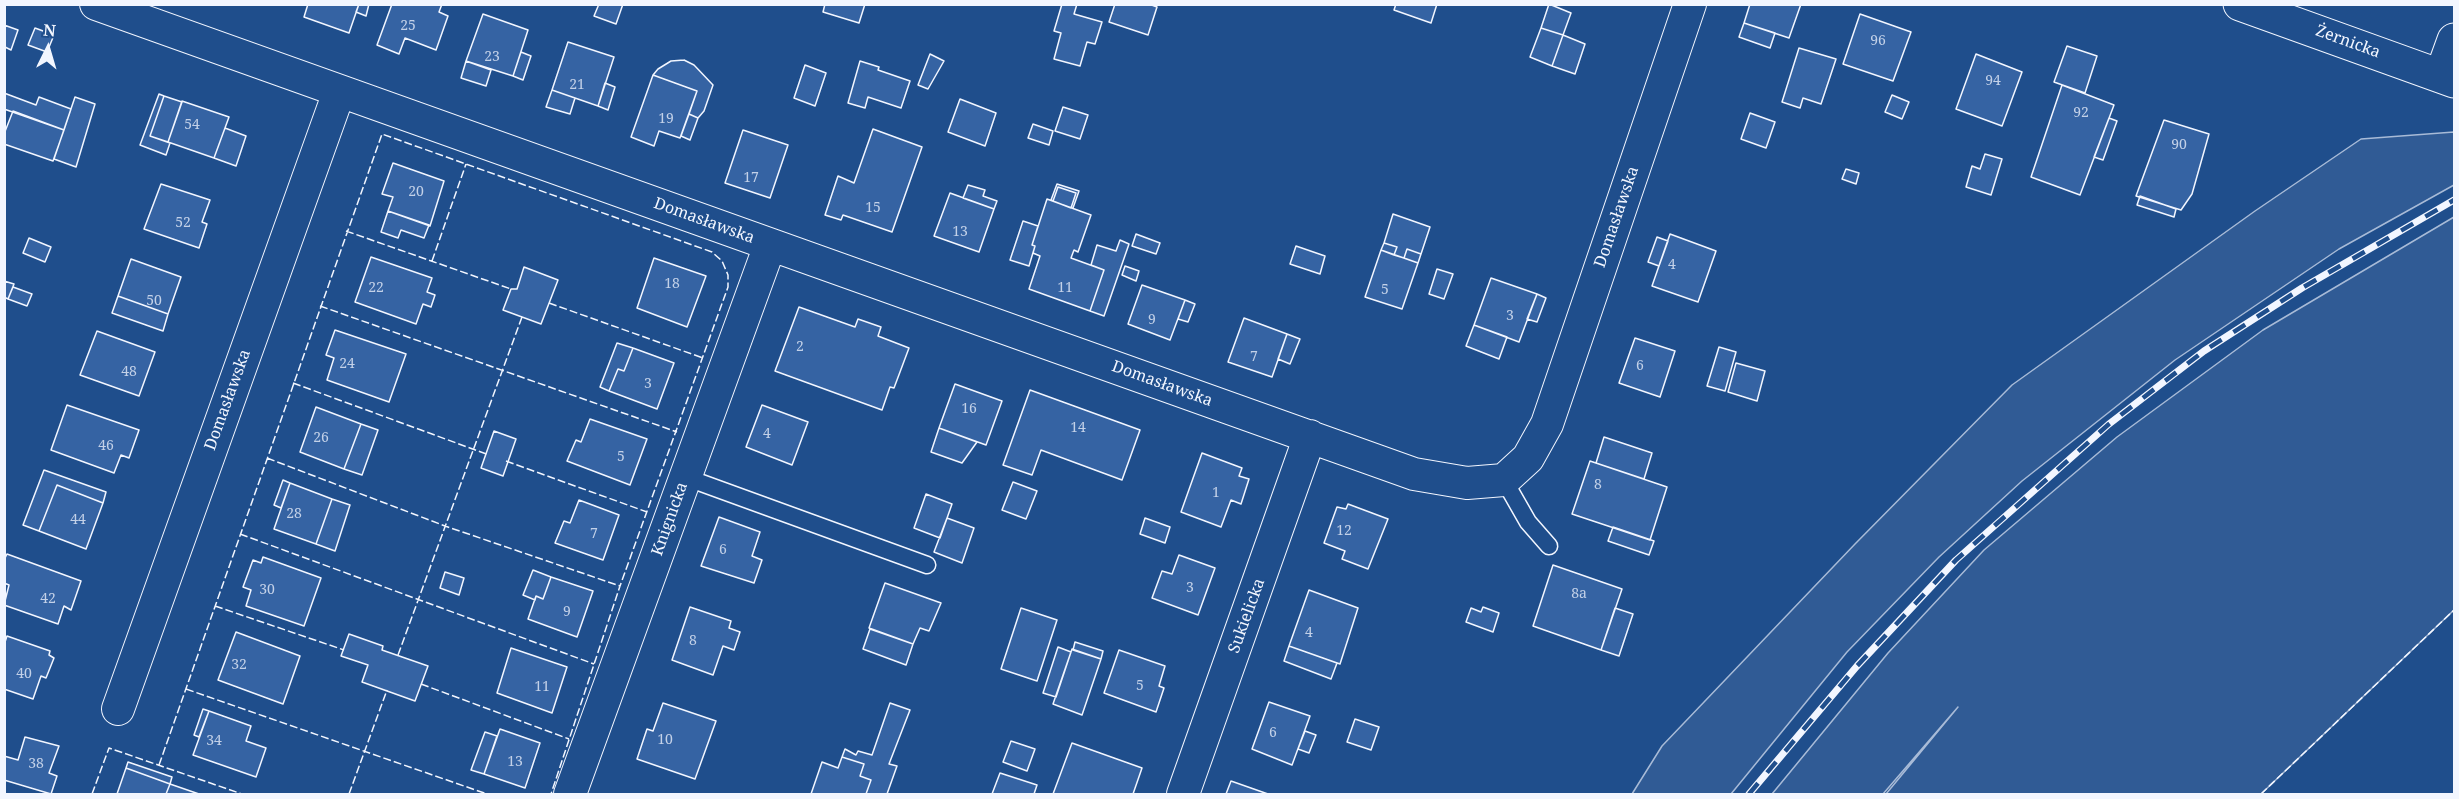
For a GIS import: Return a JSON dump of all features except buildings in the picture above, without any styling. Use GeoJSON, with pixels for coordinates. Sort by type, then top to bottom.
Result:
{"type":"FeatureCollection","features":[{"type":"Feature","properties":{"kind":"street","name":"Domasławska"},"geometry":{"type":"LineString","coordinates":[[96,4],[1414,474],[1467,483],[1504,480],[1528,458],[1546,424],[1690,4]]}},
{"type":"Feature","properties":{"kind":"street","name":"Żernicka"},"geometry":{"type":"LineString","coordinates":[[2240,4],[2448,79]]}},
{"type":"Feature","properties":{"kind":"street"},"geometry":{"type":"LineString","coordinates":[[2448,79],[2454,40]]}},
{"type":"Feature","properties":{"kind":"street","name":"Domasławska"},"geometry":{"type":"LineString","coordinates":[[118,709],[339,92]]}},
{"type":"Feature","properties":{"kind":"street","name":"Knignicka"},"geometry":{"type":"LineString","coordinates":[[576,793],[685,477],[770,244]]}},
{"type":"Feature","properties":{"kind":"street","name":"Sukielicka"},"geometry":{"type":"LineString","coordinates":[[1183,795],[1310,436]]}},
{"type":"Feature","properties":{"kind":"lane"},"geometry":{"type":"LineString","coordinates":[[685,477],[927,565]]}},
{"type":"Feature","properties":{"kind":"lane"},"geometry":{"type":"LineString","coordinates":[[1504,480],[1528,522],[1549,546]]}},
{"type":"Feature","properties":{"kind":"shaded area"},"geometry":{"type":"Polygon","coordinates":[[[2454,132],[2454,185],[2339,249],[2175,360],[2022,481],[1939,557],[1847,652],[1731,794],[1632,794],[1662,746],[1855,544],[2012,385],[2255,211],[2361,139],[2454,132]]]}},
{"type":"Feature","properties":{"kind":"shaded area"},"geometry":{"type":"Polygon","coordinates":[[[2454,217],[2454,610],[2261,794],[1886,794],[1958,707],[1883,794],[1772,794],[1888,653],[1984,550],[2117,437],[2263,330],[2454,217]]]}},
{"type":"Feature","properties":{"kind":"railway"},"geometry":{"type":"LineString","coordinates":[[1749,794],[1857,666],[1956,560],[2109,424],[2204,351],[2302,288],[2454,200]]}},
{"type":"Feature","properties":{"kind":"fence"},"geometry":{"type":"LineString","coordinates":[[159,765],[382,134],[712,252],[722,261],[728,275],[728,287],[620,586],[551,794]]}},
{"type":"Feature","properties":{"kind":"fence"},"geometry":{"type":"LineString","coordinates":[[432,261],[466,164]]}},
{"type":"Feature","properties":{"kind":"fence"},"geometry":{"type":"LineString","coordinates":[[346,231],[511,289]]}},
{"type":"Feature","properties":{"kind":"fence"},"geometry":{"type":"LineString","coordinates":[[549,303],[703,358]]}},
{"type":"Feature","properties":{"kind":"fence"},"geometry":{"type":"LineString","coordinates":[[320,306],[677,432]]}},
{"type":"Feature","properties":{"kind":"fence"},"geometry":{"type":"LineString","coordinates":[[398,655],[522,317]]}},
{"type":"Feature","properties":{"kind":"fence"},"geometry":{"type":"LineString","coordinates":[[293,383],[489,455]]}},
{"type":"Feature","properties":{"kind":"fence"},"geometry":{"type":"LineString","coordinates":[[267,458],[445,526],[620,586]]}},
{"type":"Feature","properties":{"kind":"fence"},"geometry":{"type":"LineString","coordinates":[[506,461],[647,512]]}},
{"type":"Feature","properties":{"kind":"fence"},"geometry":{"type":"LineString","coordinates":[[240,534],[594,664]]}},
{"type":"Feature","properties":{"kind":"fence"},"geometry":{"type":"LineString","coordinates":[[215,606],[344,650]]}},
{"type":"Feature","properties":{"kind":"fence"},"geometry":{"type":"LineString","coordinates":[[2261,794],[2454,610]]}},
{"type":"Feature","properties":{"kind":"fence"},"geometry":{"type":"LineString","coordinates":[[421,684],[569,739]]}},
{"type":"Feature","properties":{"kind":"fence"},"geometry":{"type":"LineString","coordinates":[[186,689],[487,794]]}},
{"type":"Feature","properties":{"kind":"fence"},"geometry":{"type":"LineString","coordinates":[[349,794],[387,690]]}},
{"type":"Feature","properties":{"kind":"fence"},"geometry":{"type":"LineString","coordinates":[[92,794],[109,748],[242,794]]}}]}
